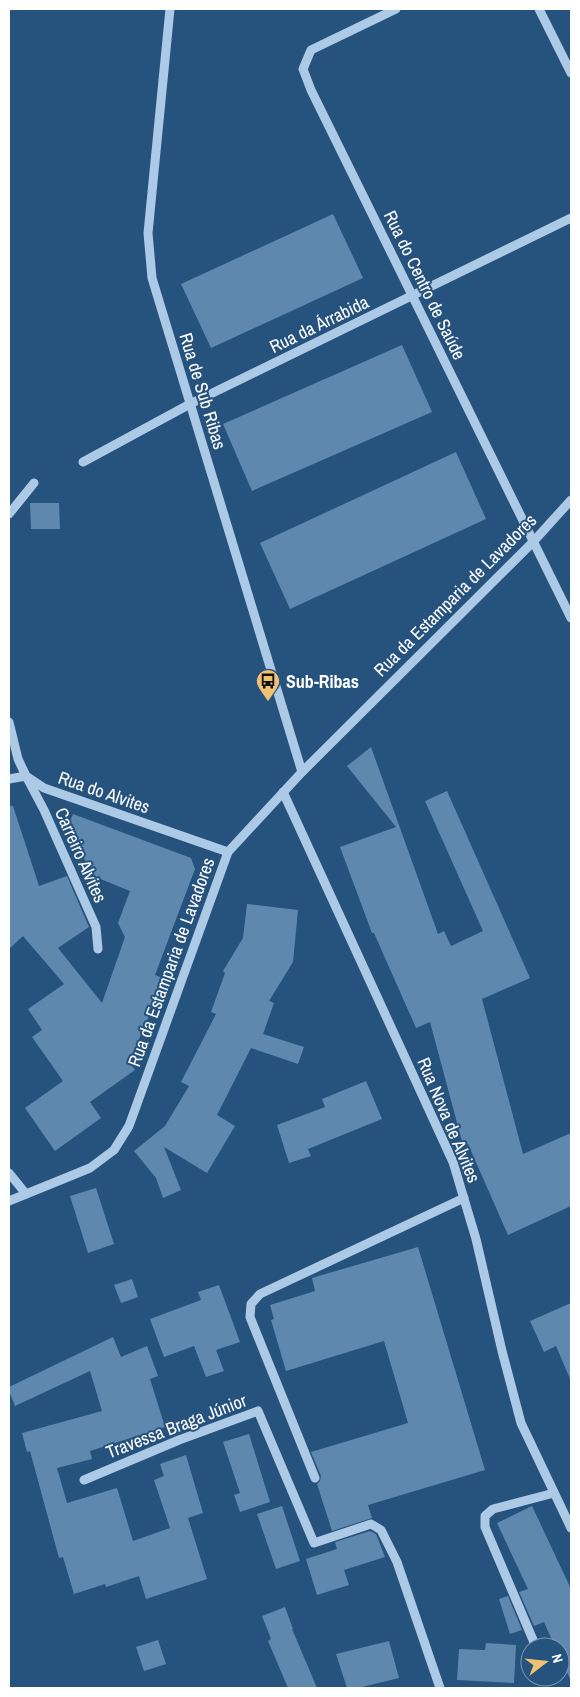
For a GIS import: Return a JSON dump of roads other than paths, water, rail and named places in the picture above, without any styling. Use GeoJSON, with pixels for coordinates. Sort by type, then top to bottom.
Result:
{"type":"FeatureCollection","features":[{"type":"Feature","properties":{"kind":"street","name":"Rua de Sub Ribas"},"geometry":{"type":"LineString","coordinates":[[170,9],[148,234],[152,278],[302,772]]}},
{"type":"Feature","properties":{"kind":"street","name":"Rua do Centro de Saúde"},"geometry":{"type":"LineString","coordinates":[[396,9],[311,50],[303,69],[311,90],[571,618]]}},
{"type":"Feature","properties":{"kind":"street"},"geometry":{"type":"LineString","coordinates":[[539,9],[571,73]]}},
{"type":"Feature","properties":{"kind":"street","name":"Rua da Árrabida"},"geometry":{"type":"LineString","coordinates":[[82,462],[190,404],[571,218]]}},
{"type":"Feature","properties":{"kind":"street"},"geometry":{"type":"LineString","coordinates":[[9,514],[34,483]]}},
{"type":"Feature","properties":{"kind":"street","name":"Rua da Estamparia de Lavadores"},"geometry":{"type":"LineString","coordinates":[[9,1201],[90,1168],[114,1150],[129,1126],[228,852],[302,772],[533,542],[571,500]]}},
{"type":"Feature","properties":{"kind":"street"},"geometry":{"type":"LineString","coordinates":[[9,722],[18,759],[26,776],[9,779]]}},
{"type":"Feature","properties":{"kind":"street","name":"Rua do Alvites"},"geometry":{"type":"LineString","coordinates":[[26,776],[44,788],[228,852]]}},
{"type":"Feature","properties":{"kind":"street","name":"Carreiro Alvites"},"geometry":{"type":"LineString","coordinates":[[26,776],[44,810],[96,927],[98,949]]}},
{"type":"Feature","properties":{"kind":"street","name":"Rua Nova de Alvites"},"geometry":{"type":"LineString","coordinates":[[283,792],[453,1162],[476,1239],[521,1424],[571,1528]]}},
{"type":"Feature","properties":{"kind":"street"},"geometry":{"type":"LineString","coordinates":[[9,1173],[26,1194]]}},
{"type":"Feature","properties":{"kind":"street"},"geometry":{"type":"LineString","coordinates":[[315,1478],[250,1317],[251,1304],[260,1294],[464,1198]]}},
{"type":"Feature","properties":{"kind":"street","name":"Travessa Braga Júnior"},"geometry":{"type":"LineString","coordinates":[[84,1480],[180,1440],[258,1411],[314,1543],[371,1524],[381,1530],[397,1562],[440,1688]]}},
{"type":"Feature","properties":{"kind":"street"},"geometry":{"type":"LineString","coordinates":[[532,1637],[485,1527],[485,1516],[492,1509],[554,1493]]}},
{"type":"Feature","properties":{"kind":"place","name":"Sub-Ribas"},"geometry":{"type":"Point","coordinates":[268,702]}}]}
